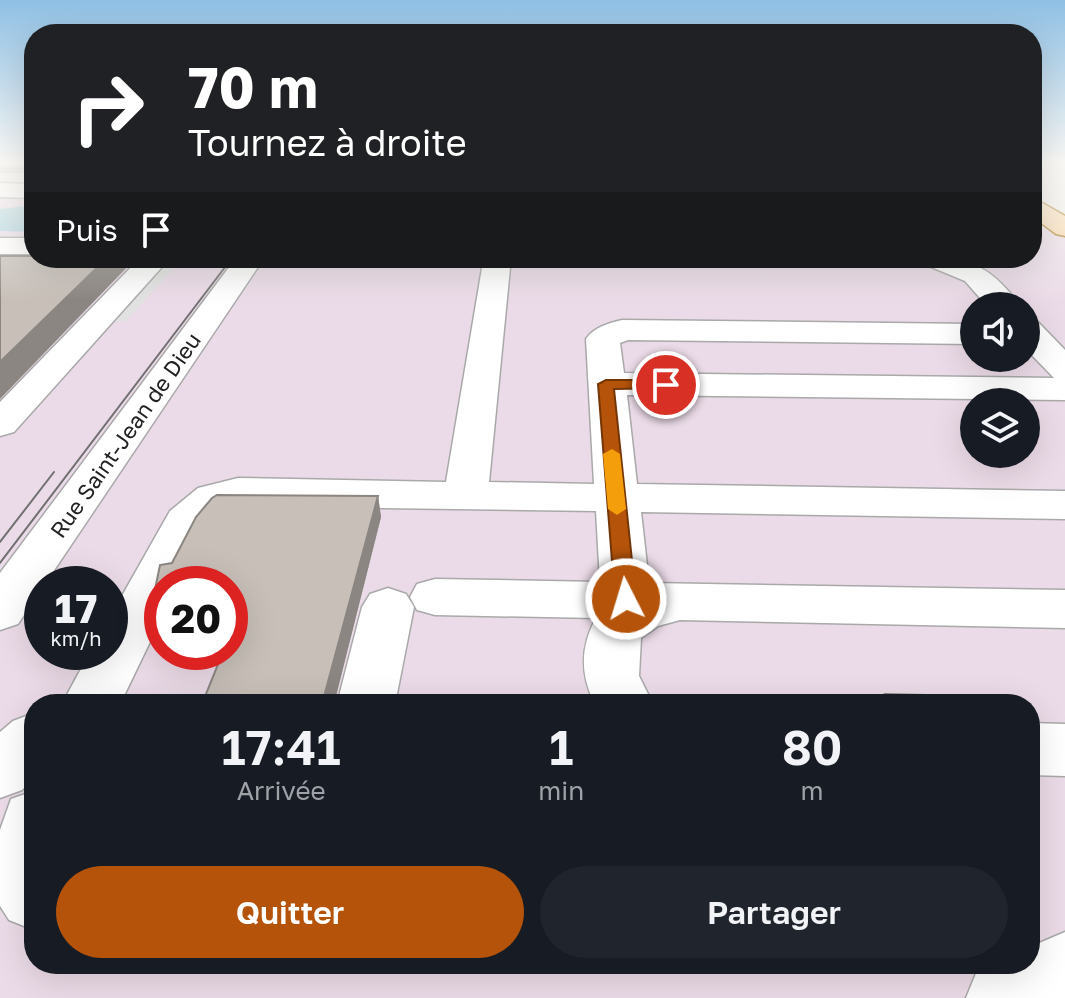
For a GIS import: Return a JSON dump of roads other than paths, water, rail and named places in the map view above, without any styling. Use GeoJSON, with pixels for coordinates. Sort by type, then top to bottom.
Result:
{"type":"FeatureCollection","features":[{"type":"Feature","properties":{"kind":"main road"},"geometry":{"type":"LineString","coordinates":[[1042,211],[1065,228]]}},
{"type":"Feature","properties":{"kind":"street"},"geometry":{"type":"LineString","coordinates":[[0,246],[24,246]]}},
{"type":"Feature","properties":{"kind":"street"},"geometry":{"type":"LineString","coordinates":[[0,424],[147,268]]}},
{"type":"Feature","properties":{"kind":"street","name":"Rue Saint-Jean de Dieu"},"geometry":{"type":"LineString","coordinates":[[0,611],[243,268]]}},
{"type":"Feature","properties":{"kind":"street"},"geometry":{"type":"LineString","coordinates":[[466,495],[496,268]]}},
{"type":"Feature","properties":{"kind":"street"},"geometry":{"type":"LineString","coordinates":[[958,268],[975,275],[991,292]]}},
{"type":"Feature","properties":{"kind":"street"},"geometry":{"type":"LineString","coordinates":[[626,599],[603,339],[622,330],[960,334]]}},
{"type":"Feature","properties":{"kind":"street"},"geometry":{"type":"LineString","coordinates":[[1040,346],[1065,370]]}},
{"type":"Feature","properties":{"kind":"street"},"geometry":{"type":"LineString","coordinates":[[606,384],[1065,389]]}},
{"type":"Feature","properties":{"kind":"street"},"geometry":{"type":"LineString","coordinates":[[128,622],[186,521],[214,498],[238,492],[1065,505]]}},
{"type":"Feature","properties":{"kind":"street"},"geometry":{"type":"LineString","coordinates":[[371,694],[412,602],[626,599],[1065,609]]}},
{"type":"Feature","properties":{"kind":"street"},"geometry":{"type":"LineString","coordinates":[[618,694],[611,683],[610,655],[617,628],[641,612],[685,600]]}},
{"type":"Feature","properties":{"kind":"street"},"geometry":{"type":"LineString","coordinates":[[75,694],[94,670]]}},
{"type":"Feature","properties":{"kind":"street"},"geometry":{"type":"LineString","coordinates":[[95,694],[105,670]]}},
{"type":"Feature","properties":{"kind":"street"},"geometry":{"type":"LineString","coordinates":[[0,771],[24,748]]}},
{"type":"Feature","properties":{"kind":"street"},"geometry":{"type":"LineString","coordinates":[[1040,749],[1065,750]]}},
{"type":"Feature","properties":{"kind":"street"},"geometry":{"type":"LineString","coordinates":[[1004,998],[1065,970]]}},
{"type":"Feature","properties":{"kind":"water"},"geometry":{"type":"Polygon","coordinates":[[[0,209],[24,209],[24,232],[0,231],[0,209]]]}},
{"type":"Feature","properties":{"kind":"tram line"},"geometry":{"type":"LineString","coordinates":[[0,563],[224,268]]}},
{"type":"Feature","properties":{"kind":"tram line"},"geometry":{"type":"LineString","coordinates":[[0,542],[54,472]]}}]}
